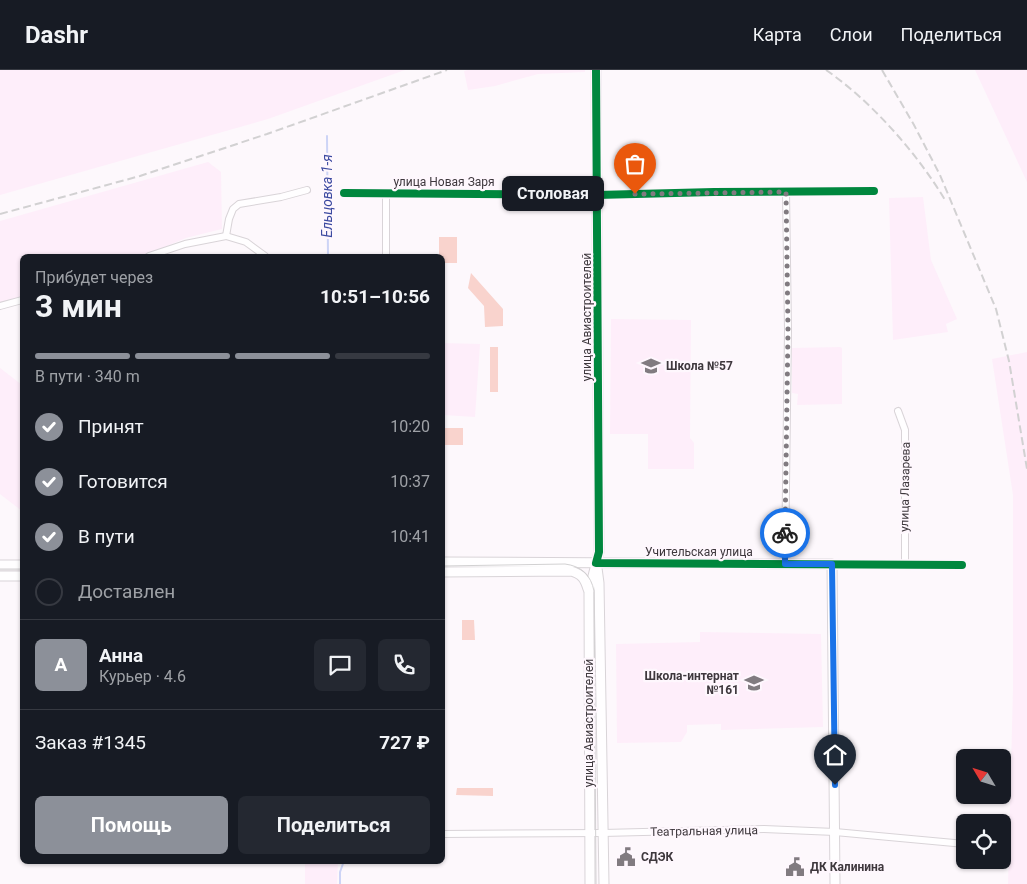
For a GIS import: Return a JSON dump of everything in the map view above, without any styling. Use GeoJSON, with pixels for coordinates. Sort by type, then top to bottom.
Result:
{"type":"FeatureCollection","features":[{"type":"Feature","properties":{"kind":"street","name":"улица Авиастроителей"},"geometry":{"type":"LineString","coordinates":[[590,884],[588,592],[599,552],[596,70]]}},
{"type":"Feature","properties":{"kind":"street"},"geometry":{"type":"LineString","coordinates":[[226,236],[229,219],[233,210],[239,204],[281,198],[307,190]]}},
{"type":"Feature","properties":{"kind":"street","name":"улица Новая Заря"},"geometry":{"type":"LineString","coordinates":[[344,193],[597,194],[874,191]]}},
{"type":"Feature","properties":{"kind":"street"},"geometry":{"type":"LineString","coordinates":[[785,564],[788,330],[786,192]]}},
{"type":"Feature","properties":{"kind":"street"},"geometry":{"type":"LineString","coordinates":[[386,193],[386,254]]}},
{"type":"Feature","properties":{"kind":"street"},"geometry":{"type":"LineString","coordinates":[[156,254],[185,244],[226,236],[246,242],[262,254]]}},
{"type":"Feature","properties":{"kind":"street"},"geometry":{"type":"LineString","coordinates":[[3,306],[20,301]]}},
{"type":"Feature","properties":{"kind":"street","name":"улица Лазарева"},"geometry":{"type":"LineString","coordinates":[[898,411],[905,430],[905,565]]}},
{"type":"Feature","properties":{"kind":"street","name":"Учительская улица"},"geometry":{"type":"LineString","coordinates":[[445,562],[962,565]]}},
{"type":"Feature","properties":{"kind":"street","name":"улица Авиастроителей"},"geometry":{"type":"LineString","coordinates":[[596,563],[599,583],[604,884]]}},
{"type":"Feature","properties":{"kind":"street","name":"Учительская улица"},"geometry":{"type":"LineString","coordinates":[[577,573],[584,572],[596,563]]}},
{"type":"Feature","properties":{"kind":"street"},"geometry":{"type":"LineString","coordinates":[[832,564],[835,884]]}},
{"type":"Feature","properties":{"kind":"street"},"geometry":{"type":"LineString","coordinates":[[0,565],[20,565]]}},
{"type":"Feature","properties":{"kind":"street"},"geometry":{"type":"LineString","coordinates":[[445,572],[571,571],[577,573],[585,580],[588,592]]}},
{"type":"Feature","properties":{"kind":"street"},"geometry":{"type":"LineString","coordinates":[[0,576],[20,576]]}},
{"type":"Feature","properties":{"kind":"street","name":"Театральная улица"},"geometry":{"type":"LineString","coordinates":[[445,834],[764,829],[835,832],[956,843]]}},
{"type":"Feature","properties":{"kind":"shaded area"},"geometry":{"type":"Polygon","coordinates":[[[0,70],[405,70],[268,119],[0,195],[0,70]]]}},
{"type":"Feature","properties":{"kind":"shaded area"},"geometry":{"type":"Polygon","coordinates":[[[585,70],[585,72],[538,74],[495,86],[468,90],[464,71],[585,70]]]}},
{"type":"Feature","properties":{"kind":"shaded area"},"geometry":{"type":"Polygon","coordinates":[[[975,70],[1027,70],[1027,182],[975,70]]]}},
{"type":"Feature","properties":{"kind":"shaded area"},"geometry":{"type":"Polygon","coordinates":[[[208,162],[221,172],[222,229],[186,238],[148,254],[20,254],[20,299],[0,303],[0,221],[208,162]]]}},
{"type":"Feature","properties":{"kind":"shaded area"},"geometry":{"type":"Polygon","coordinates":[[[923,197],[931,260],[957,319],[946,324],[948,332],[893,340],[889,198],[923,197]]]}},
{"type":"Feature","properties":{"kind":"shaded area"},"geometry":{"type":"Polygon","coordinates":[[[439,237],[457,237],[457,263],[445,263],[445,254],[439,254],[439,237]]]}},
{"type":"Feature","properties":{"kind":"shaded area"},"geometry":{"type":"Polygon","coordinates":[[[471,273],[503,309],[503,326],[485,327],[484,306],[468,288],[471,273]]]}},
{"type":"Feature","properties":{"kind":"shaded area","name":"Школа №57"},"geometry":{"type":"Polygon","coordinates":[[[611,319],[691,320],[690,438],[694,443],[694,469],[648,469],[648,434],[610,434],[611,319]]]}},
{"type":"Feature","properties":{"kind":"shaded area"},"geometry":{"type":"Polygon","coordinates":[[[445,343],[480,344],[475,417],[445,415],[445,343]]]}},
{"type":"Feature","properties":{"kind":"shaded area"},"geometry":{"type":"Polygon","coordinates":[[[490,347],[498,347],[498,392],[490,392],[490,347]]]}},
{"type":"Feature","properties":{"kind":"shaded area"},"geometry":{"type":"Polygon","coordinates":[[[792,348],[842,348],[842,404],[797,405],[798,394],[792,393],[792,348]]]}},
{"type":"Feature","properties":{"kind":"shaded area"},"geometry":{"type":"Polygon","coordinates":[[[1027,352],[1027,884],[1008,884],[1008,869],[1011,869],[1013,495],[992,359],[1027,352]]]}},
{"type":"Feature","properties":{"kind":"shaded area"},"geometry":{"type":"Polygon","coordinates":[[[0,368],[20,383],[20,509],[0,494],[0,368]]]}},
{"type":"Feature","properties":{"kind":"shaded area"},"geometry":{"type":"Polygon","coordinates":[[[445,428],[463,428],[463,445],[445,445],[445,428]]]}},
{"type":"Feature","properties":{"kind":"shaded area"},"geometry":{"type":"Polygon","coordinates":[[[462,620],[474,620],[475,640],[462,640],[462,620]]]}},
{"type":"Feature","properties":{"kind":"shaded area","name":"Школа-интернат №161"},"geometry":{"type":"Polygon","coordinates":[[[700,632],[821,634],[823,727],[721,730],[721,724],[687,725],[687,732],[681,742],[617,743],[616,644],[700,642],[700,632]]]}},
{"type":"Feature","properties":{"kind":"shaded area"},"geometry":{"type":"Polygon","coordinates":[[[457,788],[493,788],[493,796],[456,795],[457,788]]]}},
{"type":"Feature","properties":{"kind":"shaded area"},"geometry":{"type":"Polygon","coordinates":[[[305,864],[338,864],[337,884],[305,884],[305,864]]]}},
{"type":"Feature","properties":{"kind":"waterway","name":"Ельцовка 1-я"},"geometry":{"type":"LineString","coordinates":[[327,136],[328,254]]}},
{"type":"Feature","properties":{"kind":"waterway","name":"Ельцовка 1-я"},"geometry":{"type":"LineString","coordinates":[[340,884],[340,872],[343,864]]}},
{"type":"Feature","properties":{"kind":"tram line"},"geometry":{"type":"LineString","coordinates":[[445,566],[565,564],[580,569],[588,576],[593,585],[596,884]]}},
{"type":"Feature","properties":{"kind":"tram line"},"geometry":{"type":"LineString","coordinates":[[0,569],[20,569]]}},
{"type":"Feature","properties":{"kind":"railway"},"geometry":{"type":"LineString","coordinates":[[0,214],[140,176],[267,134],[447,70]]}},
{"type":"Feature","properties":{"kind":"railway"},"geometry":{"type":"LineString","coordinates":[[826,70],[860,97],[892,129],[921,164],[945,200]]}},
{"type":"Feature","properties":{"kind":"railway"},"geometry":{"type":"LineString","coordinates":[[882,70],[940,175],[996,309],[1009,361],[1027,469]]}},
{"type":"Feature","properties":{"kind":"cycle path"},"geometry":{"type":"LineString","coordinates":[[596,70],[599,552],[596,563],[962,565]]}},
{"type":"Feature","properties":{"kind":"cycle path"},"geometry":{"type":"LineString","coordinates":[[344,193],[597,195],[874,191]]}},
{"type":"Feature","properties":{"kind":"way so far"},"geometry":{"type":"LineString","coordinates":[[635,194],[786,192],[788,330],[785,533]]}},
{"type":"Feature","properties":{"kind":"place","name":"Столовая"},"geometry":{"type":"Point","coordinates":[635,194]}},
{"type":"Feature","properties":{"kind":"place","name":"Школа №57"},"geometry":{"type":"Point","coordinates":[651,366]}},
{"type":"Feature","properties":{"kind":"place","name":"Школа-интернат №161"},"geometry":{"type":"Point","coordinates":[754,683]}},
{"type":"Feature","properties":{"kind":"place","name":"СДЭК"},"geometry":{"type":"Point","coordinates":[626,857]}},
{"type":"Feature","properties":{"kind":"place","name":"ДК Калинина"},"geometry":{"type":"Point","coordinates":[795,867]}},
{"type":"Feature","properties":{"kind":"route"},"geometry":{"type":"LineString","coordinates":[[785,533],[785,564],[832,564],[835,785]]}}]}
